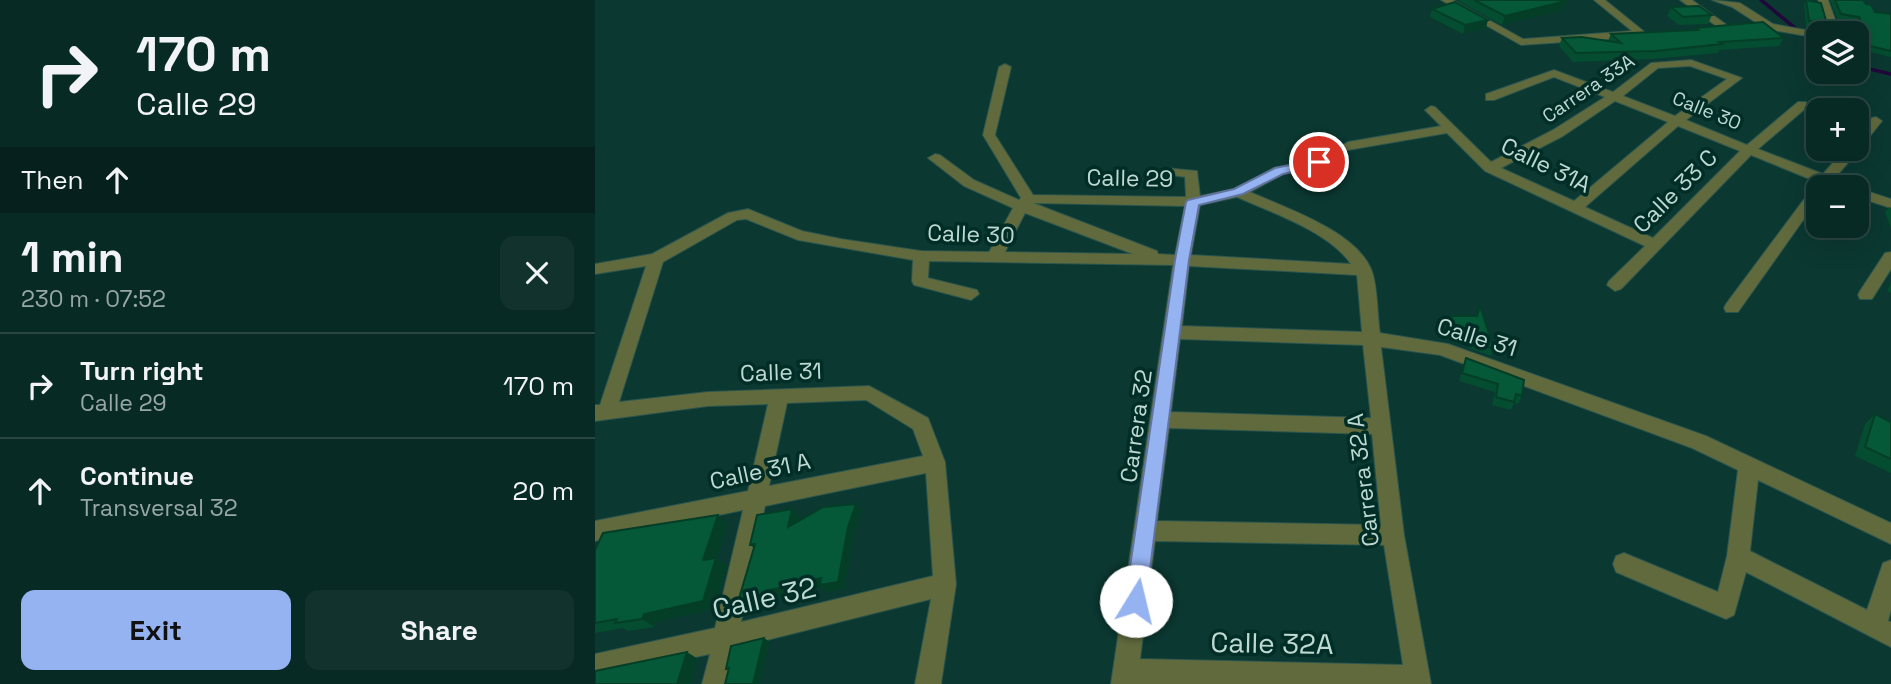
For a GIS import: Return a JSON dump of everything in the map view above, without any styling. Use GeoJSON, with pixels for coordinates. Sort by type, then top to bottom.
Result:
{"type":"FeatureCollection","features":[{"type":"Feature","properties":{"kind":"street"},"geometry":{"type":"LineString","coordinates":[[1446,0],[1521,42],[1648,34],[1599,0]]}},
{"type":"Feature","properties":{"kind":"street"},"geometry":{"type":"LineString","coordinates":[[1685,0],[1726,28],[1702,30]]}},
{"type":"Feature","properties":{"kind":"street"},"geometry":{"type":"LineString","coordinates":[[1717,0],[1736,5],[1770,27],[1806,34]]}},
{"type":"Feature","properties":{"kind":"street"},"geometry":{"type":"LineString","coordinates":[[1821,2],[1830,21]]}},
{"type":"Feature","properties":{"kind":"street","name":"Carrera 33A"},"geometry":{"type":"LineString","coordinates":[[1490,168],[1558,133],[1615,96],[1655,65],[1691,63],[1736,78],[1678,120]]}},
{"type":"Feature","properties":{"kind":"street"},"geometry":{"type":"LineString","coordinates":[[1005,67],[989,135],[1025,203]]}},
{"type":"Feature","properties":{"kind":"street","name":"Calle 30"},"geometry":{"type":"LineString","coordinates":[[1490,97],[1554,73],[1678,120],[1749,150],[1806,178]]}},
{"type":"Feature","properties":{"kind":"street","name":"Calle 33 C"},"geometry":{"type":"LineString","coordinates":[[1615,285],[1749,150],[1802,105]]}},
{"type":"Feature","properties":{"kind":"street","name":"Calle 31A"},"geometry":{"type":"LineString","coordinates":[[1431,110],[1490,168],[1654,244]]}},
{"type":"Feature","properties":{"kind":"street"},"geometry":{"type":"LineString","coordinates":[[1575,208],[1678,120]]}},
{"type":"Feature","properties":{"kind":"street"},"geometry":{"type":"LineString","coordinates":[[1869,129],[1876,121]]}},
{"type":"Feature","properties":{"kind":"street"},"geometry":{"type":"LineString","coordinates":[[1348,146],[1448,129]]}},
{"type":"Feature","properties":{"kind":"street"},"geometry":{"type":"LineString","coordinates":[[935,158],[969,183],[1172,259]]}},
{"type":"Feature","properties":{"kind":"street"},"geometry":{"type":"LineString","coordinates":[[1830,175],[1842,161]]}},
{"type":"Feature","properties":{"kind":"street","name":"Calle 29"},"geometry":{"type":"LineString","coordinates":[[1025,203],[1193,202],[1238,192],[1279,171],[1319,162]]}},
{"type":"Feature","properties":{"kind":"street","name":"Carrera 32"},"geometry":{"type":"LineString","coordinates":[[1125,678],[1174,332],[1172,259],[1193,202],[1192,174],[1170,171]]}},
{"type":"Feature","properties":{"kind":"street"},"geometry":{"type":"LineString","coordinates":[[1238,192],[1306,222],[1349,249],[1364,270]]}},
{"type":"Feature","properties":{"kind":"street"},"geometry":{"type":"LineString","coordinates":[[1869,196],[1891,204]]}},
{"type":"Feature","properties":{"kind":"street"},"geometry":{"type":"LineString","coordinates":[[994,258],[1025,203]]}},
{"type":"Feature","properties":{"kind":"street"},"geometry":{"type":"LineString","coordinates":[[1732,308],[1806,207]]}},
{"type":"Feature","properties":{"kind":"street","name":"Calle 30"},"geometry":{"type":"LineString","coordinates":[[595,269],[656,259],[733,216],[748,214],[798,234],[841,244],[921,256],[1172,259],[1364,270]]}},
{"type":"Feature","properties":{"kind":"street"},"geometry":{"type":"LineString","coordinates":[[921,256],[920,281],[971,294]]}},
{"type":"Feature","properties":{"kind":"street"},"geometry":{"type":"LineString","coordinates":[[1867,295],[1891,257]]}},
{"type":"Feature","properties":{"kind":"street"},"geometry":{"type":"LineString","coordinates":[[601,412],[656,259]]}},
{"type":"Feature","properties":{"kind":"street","name":"Carrera 32 A"},"geometry":{"type":"LineString","coordinates":[[1364,270],[1393,535],[1418,681]]}},
{"type":"Feature","properties":{"kind":"street","name":"Calle 31"},"geometry":{"type":"LineString","coordinates":[[1174,332],[1373,339],[1442,349],[1699,442],[1749,466]]}},
{"type":"Feature","properties":{"kind":"street","name":"Calle 31"},"geometry":{"type":"LineString","coordinates":[[601,412],[708,399],[869,393],[921,424],[935,461],[945,584],[928,684]]}},
{"type":"Feature","properties":{"kind":"street"},"geometry":{"type":"LineString","coordinates":[[715,684],[779,396]]}},
{"type":"Feature","properties":{"kind":"street"},"geometry":{"type":"LineString","coordinates":[[1161,420],[1381,426]]}},
{"type":"Feature","properties":{"kind":"street","name":"Calle 31 A"},"geometry":{"type":"LineString","coordinates":[[595,531],[935,461]]}},
{"type":"Feature","properties":{"kind":"street"},"geometry":{"type":"LineString","coordinates":[[1624,564],[1726,607],[1738,556],[1749,466],[1891,534]]}},
{"type":"Feature","properties":{"kind":"street"},"geometry":{"type":"LineString","coordinates":[[1146,531],[1393,535]]}},
{"type":"Feature","properties":{"kind":"street"},"geometry":{"type":"LineString","coordinates":[[1738,556],[1883,631],[1891,571]]}},
{"type":"Feature","properties":{"kind":"street","name":"Calle 32"},"geometry":{"type":"LineString","coordinates":[[595,666],[726,638],[945,584]]}},
{"type":"Feature","properties":{"kind":"street","name":"Calle 32A"},"geometry":{"type":"LineString","coordinates":[[1125,678],[1418,681]]}},
{"type":"Feature","properties":{"kind":"building"},"geometry":{"type":"Polygon","coordinates":[[[1474,0],[1563,0],[1566,1],[1505,16],[1474,0]]]}},
{"type":"Feature","properties":{"kind":"building"},"geometry":{"type":"Polygon","coordinates":[[[1806,0],[1821,3],[1826,21],[1809,21],[1806,0]]]}},
{"type":"Feature","properties":{"kind":"building"},"geometry":{"type":"Polygon","coordinates":[[[1835,0],[1863,0],[1871,5],[1875,12],[1891,14],[1891,51],[1870,46],[1869,21],[1841,14],[1835,0]]]}},
{"type":"Feature","properties":{"kind":"building"},"geometry":{"type":"Polygon","coordinates":[[[1455,2],[1488,20],[1465,25],[1432,9],[1455,2]]]}},
{"type":"Feature","properties":{"kind":"building"},"geometry":{"type":"Polygon","coordinates":[[[1699,6],[1712,15],[1683,17],[1671,7],[1699,6]]]}},
{"type":"Feature","properties":{"kind":"building"},"geometry":{"type":"Polygon","coordinates":[[[1763,22],[1784,38],[1719,42],[1722,44],[1656,51],[1576,53],[1562,38],[1582,37],[1621,43],[1611,34],[1698,30],[1695,28],[1763,22]]]}},
{"type":"Feature","properties":{"kind":"building"},"geometry":{"type":"Polygon","coordinates":[[[1480,306],[1494,349],[1471,341],[1472,336],[1454,335],[1450,316],[1477,316],[1480,306]]]}},
{"type":"Feature","properties":{"kind":"building"},"geometry":{"type":"Polygon","coordinates":[[[1466,358],[1524,380],[1522,396],[1516,394],[1514,402],[1496,397],[1498,384],[1462,373],[1466,358]]]}},
{"type":"Feature","properties":{"kind":"building"},"geometry":{"type":"Polygon","coordinates":[[[1875,414],[1891,422],[1891,459],[1865,447],[1875,414]]]}},
{"type":"Feature","properties":{"kind":"building"},"geometry":{"type":"Polygon","coordinates":[[[856,504],[848,527],[838,582],[820,585],[821,578],[766,591],[764,598],[738,602],[755,544],[750,545],[757,515],[792,509],[788,527],[823,507],[856,504]]]}},
{"type":"Feature","properties":{"kind":"building"},"geometry":{"type":"Polygon","coordinates":[[[718,515],[703,560],[716,558],[703,601],[644,614],[642,619],[615,623],[617,619],[595,623],[595,550],[603,533],[718,515]]]}},
{"type":"Feature","properties":{"kind":"building"},"geometry":{"type":"Polygon","coordinates":[[[764,638],[753,684],[725,684],[731,646],[764,638]]]}},
{"type":"Feature","properties":{"kind":"building"},"geometry":{"type":"Polygon","coordinates":[[[687,652],[677,684],[595,684],[595,671],[687,652]]]}},
{"type":"Feature","properties":{"kind":"waterway"},"geometry":{"type":"LineString","coordinates":[[1761,0],[1806,37]]}},
{"type":"Feature","properties":{"kind":"waterway"},"geometry":{"type":"LineString","coordinates":[[1869,69],[1891,74]]}},
{"type":"Feature","properties":{"kind":"route"},"geometry":{"type":"LineString","coordinates":[[1136,601],[1182,260],[1193,202],[1238,192],[1279,171],[1319,162]]}}]}
